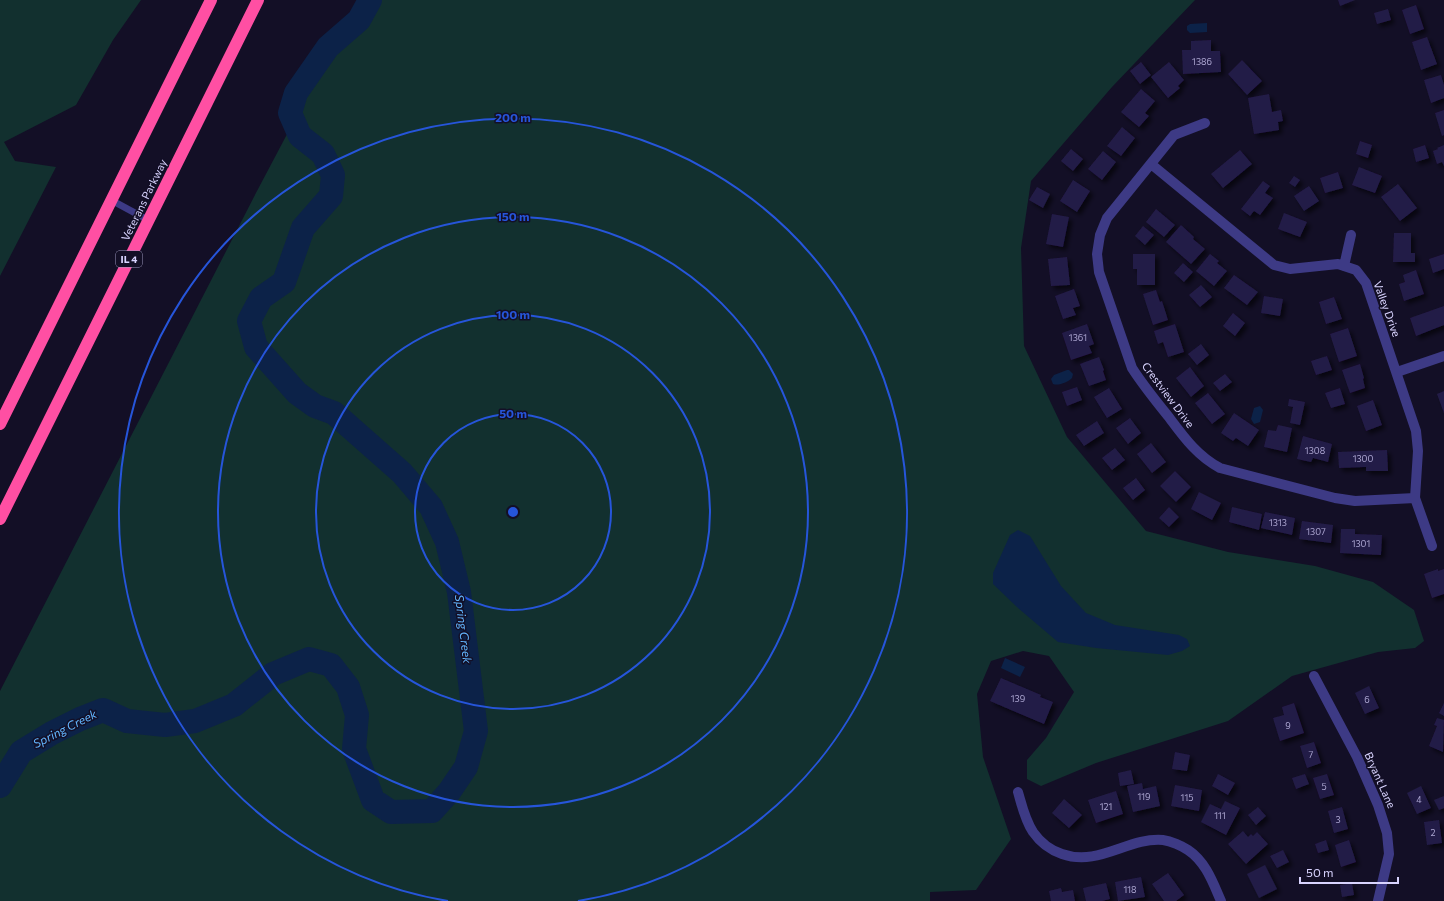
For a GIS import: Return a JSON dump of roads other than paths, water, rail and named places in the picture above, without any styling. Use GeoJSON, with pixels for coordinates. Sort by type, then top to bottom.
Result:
{"type":"FeatureCollection","features":[{"type":"Feature","properties":{"kind":"highway"},"geometry":{"type":"LineString","coordinates":[[0,424],[212,0]]}},
{"type":"Feature","properties":{"kind":"highway","name":"Veterans Parkway"},"geometry":{"type":"LineString","coordinates":[[0,519],[258,0]]}},
{"type":"Feature","properties":{"kind":"street","name":"Crestview Drive"},"geometry":{"type":"LineString","coordinates":[[1205,123],[1174,134],[1107,218],[1100,235],[1097,254],[1099,272],[1132,368],[1141,382],[1195,450],[1203,458],[1220,468],[1335,498],[1355,501],[1415,498]]}},
{"type":"Feature","properties":{"kind":"street","name":"Valley Drive"},"geometry":{"type":"LineString","coordinates":[[1151,164],[1274,265],[1290,269],[1338,264],[1356,270],[1366,283],[1416,432],[1418,451],[1415,498],[1432,546]]}},
{"type":"Feature","properties":{"kind":"street"},"geometry":{"type":"LineString","coordinates":[[1344,266],[1351,234]]}},
{"type":"Feature","properties":{"kind":"street"},"geometry":{"type":"LineString","coordinates":[[1397,372],[1444,356]]}},
{"type":"Feature","properties":{"kind":"street","name":"Bryant Lane"},"geometry":{"type":"LineString","coordinates":[[1314,676],[1357,757],[1386,826],[1389,854],[1378,901]]}},
{"type":"Feature","properties":{"kind":"street"},"geometry":{"type":"LineString","coordinates":[[1018,792],[1027,820],[1034,832],[1042,843],[1054,851],[1067,856],[1086,858],[1149,841],[1164,840],[1189,850],[1205,867],[1221,901]]}},
{"type":"Feature","properties":{"kind":"lane"},"geometry":{"type":"LineString","coordinates":[[111,200],[148,220]]}},
{"type":"Feature","properties":{"kind":"water"},"geometry":{"type":"Polygon","coordinates":[[[1207,23],[1207,32],[1190,33],[1187,30],[1187,26],[1190,24],[1207,23]]]}},
{"type":"Feature","properties":{"kind":"water"},"geometry":{"type":"Polygon","coordinates":[[[1067,370],[1073,374],[1072,378],[1063,383],[1053,384],[1051,379],[1054,375],[1067,370]]]}},
{"type":"Feature","properties":{"kind":"water"},"geometry":{"type":"Polygon","coordinates":[[[1260,406],[1263,410],[1260,422],[1254,424],[1251,419],[1254,408],[1260,406]]]}},
{"type":"Feature","properties":{"kind":"water"},"geometry":{"type":"Polygon","coordinates":[[[1018,530],[1030,536],[1061,586],[1086,613],[1115,625],[1179,635],[1187,639],[1190,646],[1182,651],[1168,655],[1096,648],[1058,642],[1018,608],[993,584],[993,573],[1010,535],[1018,530]]]}},
{"type":"Feature","properties":{"kind":"water"},"geometry":{"type":"Polygon","coordinates":[[[1005,658],[1025,667],[1020,677],[1001,668],[1005,658]]]}},
{"type":"Feature","properties":{"kind":"waterway","name":"Spring Creek"},"geometry":{"type":"LineString","coordinates":[[0,786],[21,752],[52,733],[80,719],[103,710],[127,721],[165,725],[195,721],[234,705],[273,674],[309,659],[331,665],[348,687],[357,715],[354,749],[373,800],[391,812],[432,811],[449,792],[466,767],[476,731],[459,592],[447,542],[431,507],[402,473],[334,413],[315,406],[297,393],[256,347],[249,321],[261,298],[284,282],[303,228],[331,196],[333,175],[323,154],[300,136],[290,113],[296,93],[328,47],[359,20],[370,0]]}}]}
